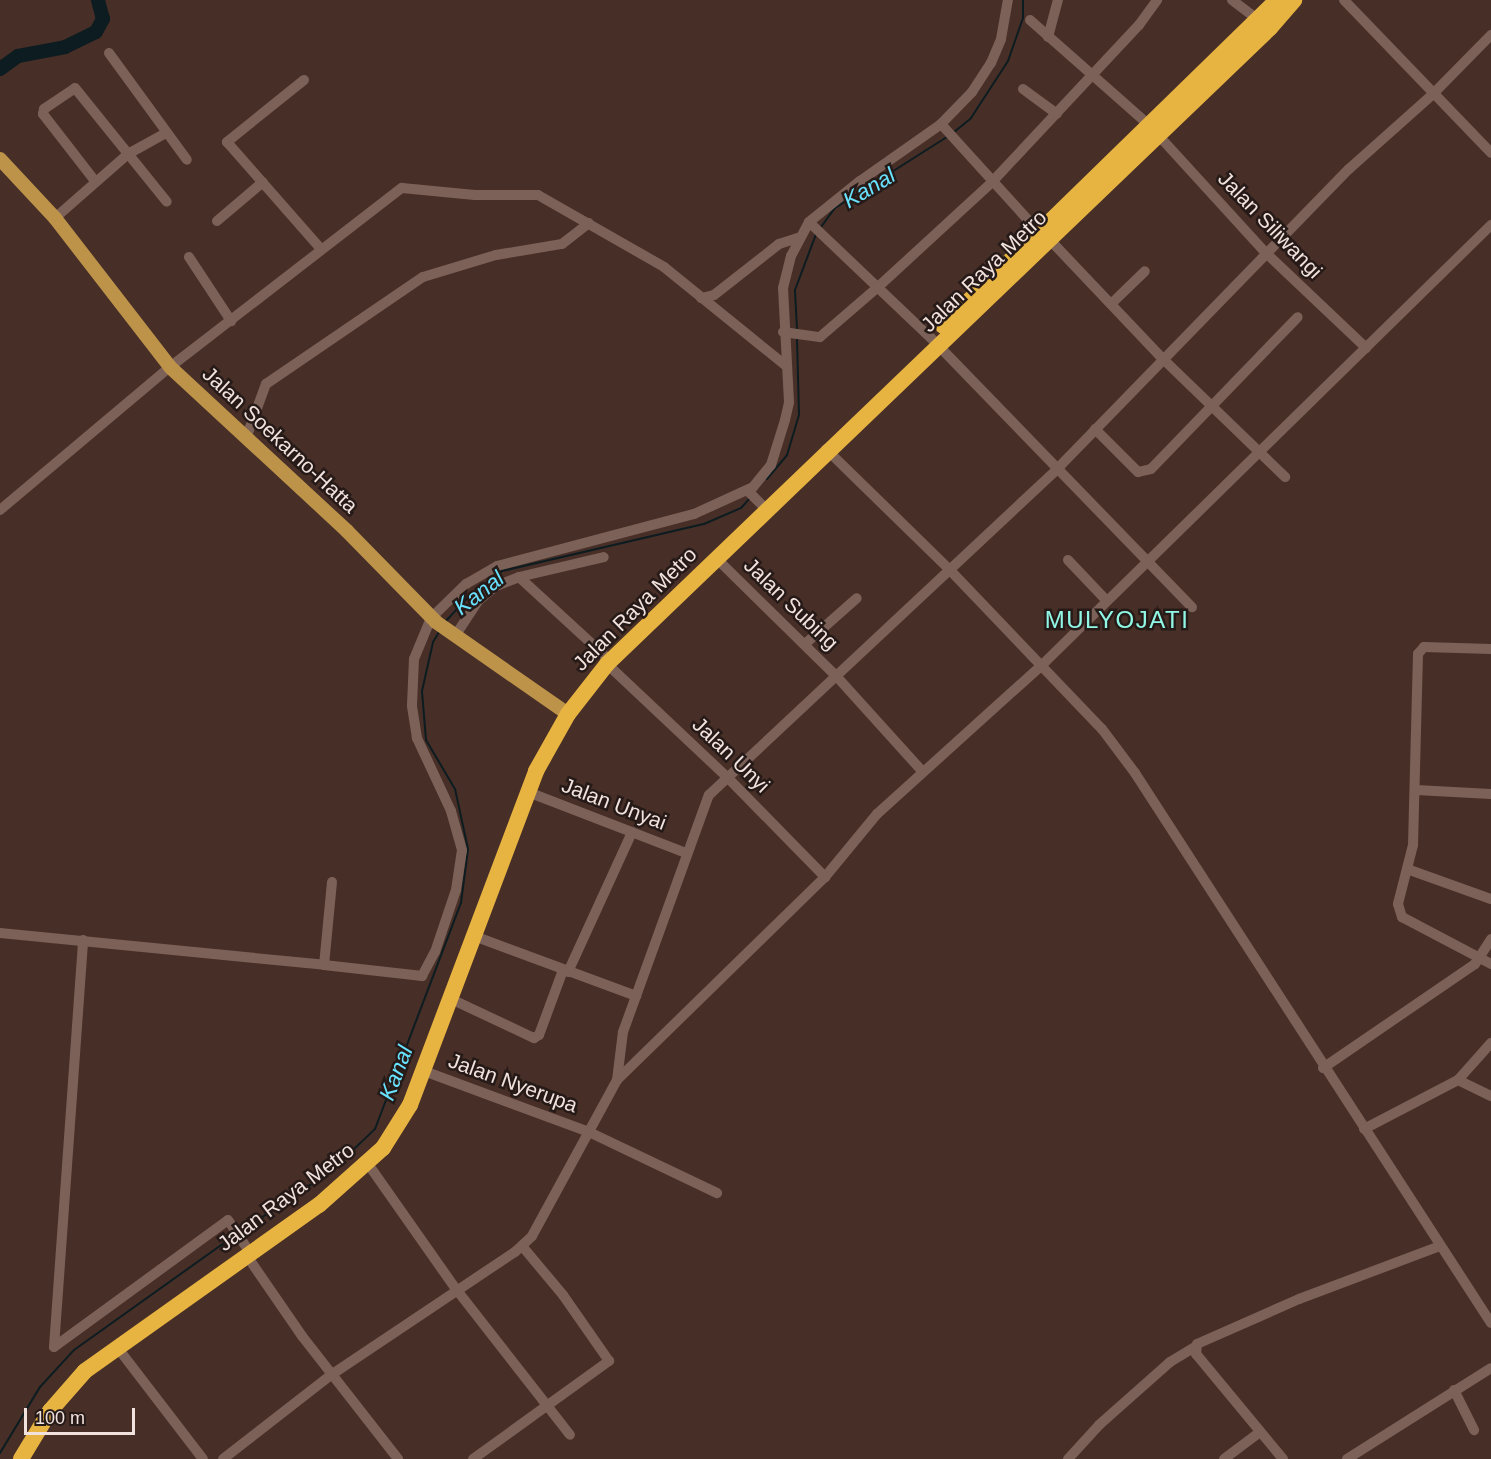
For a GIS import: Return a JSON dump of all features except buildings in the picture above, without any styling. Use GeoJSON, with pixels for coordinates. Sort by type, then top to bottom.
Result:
{"type":"FeatureCollection","features":[{"type":"Feature","properties":{"kind":"highway"},"geometry":{"type":"LineString","coordinates":[[10,1459],[40,1408],[80,1364],[247,1251],[339,1183],[389,1126],[439,1012],[520,789],[565,712],[606,660],[762,506],[826,449],[1154,130],[1276,0]]}},
{"type":"Feature","properties":{"kind":"highway"},"geometry":{"type":"LineString","coordinates":[[1154,130],[1270,28],[1294,0]]}},
{"type":"Feature","properties":{"kind":"highway","name":"Jalan Raya Metro"},"geometry":{"type":"LineString","coordinates":[[606,660],[717,559],[826,449]]}},
{"type":"Feature","properties":{"kind":"highway","name":"Jalan Raya Metro"},"geometry":{"type":"LineString","coordinates":[[21,1459],[68,1387],[117,1347],[368,1164],[397,1129],[451,999],[528,792],[565,712]]}},
{"type":"Feature","properties":{"kind":"main road","name":"Jalan Soekarno-Hatta"},"geometry":{"type":"LineString","coordinates":[[0,159],[55,218],[170,367],[347,531],[433,620],[565,712]]}},
{"type":"Feature","properties":{"kind":"street"},"geometry":{"type":"LineString","coordinates":[[701,298],[714,295],[779,244],[800,237],[816,227],[860,181],[943,125],[972,92],[991,63],[1008,0]]}},
{"type":"Feature","properties":{"kind":"street"},"geometry":{"type":"LineString","coordinates":[[1048,37],[1058,0]]}},
{"type":"Feature","properties":{"kind":"street"},"geometry":{"type":"LineString","coordinates":[[786,332],[821,337],[878,287],[992,182],[1091,77],[1157,0]]}},
{"type":"Feature","properties":{"kind":"street"},"geometry":{"type":"LineString","coordinates":[[1232,0],[1259,20]]}},
{"type":"Feature","properties":{"kind":"street"},"geometry":{"type":"LineString","coordinates":[[1344,0],[1431,96],[1491,153]]}},
{"type":"Feature","properties":{"kind":"street","name":"Jalan Siliwangi"},"geometry":{"type":"LineString","coordinates":[[1030,20],[1091,77],[1154,130],[1266,253],[1366,348]]}},
{"type":"Feature","properties":{"kind":"street"},"geometry":{"type":"LineString","coordinates":[[616,1080],[623,1032],[703,805],[728,778],[838,678],[948,568],[1059,467],[1349,169],[1431,96],[1491,35]]}},
{"type":"Feature","properties":{"kind":"street"},"geometry":{"type":"LineString","coordinates":[[109,53],[186,160]]}},
{"type":"Feature","properties":{"kind":"street"},"geometry":{"type":"LineString","coordinates":[[304,80],[227,140],[321,249]]}},
{"type":"Feature","properties":{"kind":"street"},"geometry":{"type":"LineString","coordinates":[[95,181],[43,114],[44,109],[76,88],[167,202]]}},
{"type":"Feature","properties":{"kind":"street"},"geometry":{"type":"LineString","coordinates":[[1023,89],[1057,114]]}},
{"type":"Feature","properties":{"kind":"street"},"geometry":{"type":"LineString","coordinates":[[943,125],[992,182],[1163,359],[1260,450],[1285,477]]}},
{"type":"Feature","properties":{"kind":"street"},"geometry":{"type":"LineString","coordinates":[[55,218],[128,154],[166,133]]}},
{"type":"Feature","properties":{"kind":"street"},"geometry":{"type":"LineString","coordinates":[[217,220],[263,182]]}},
{"type":"Feature","properties":{"kind":"street"},"geometry":{"type":"LineString","coordinates":[[0,510],[170,367],[397,190],[406,187],[475,195],[533,193],[650,258],[785,364]]}},
{"type":"Feature","properties":{"kind":"street"},"geometry":{"type":"LineString","coordinates":[[246,438],[266,384],[423,277],[496,255],[562,244],[589,223]]}},
{"type":"Feature","properties":{"kind":"street"},"geometry":{"type":"LineString","coordinates":[[223,1459],[331,1375],[522,1246],[532,1236],[616,1080],[825,877],[877,814],[1042,665],[1491,225]]}},
{"type":"Feature","properties":{"kind":"street"},"geometry":{"type":"LineString","coordinates":[[816,227],[1059,467],[1192,607]]}},
{"type":"Feature","properties":{"kind":"street"},"geometry":{"type":"LineString","coordinates":[[0,933],[422,976],[435,952],[456,890],[462,850],[451,811],[417,738],[412,705],[414,659],[433,620],[466,584],[496,566],[694,514],[751,491],[771,465],[781,437],[789,402],[785,364],[786,332],[783,288],[800,237]]}},
{"type":"Feature","properties":{"kind":"street"},"geometry":{"type":"LineString","coordinates":[[189,256],[231,321]]}},
{"type":"Feature","properties":{"kind":"street"},"geometry":{"type":"LineString","coordinates":[[1111,304],[1145,271]]}},
{"type":"Feature","properties":{"kind":"street"},"geometry":{"type":"LineString","coordinates":[[1095,429],[1133,468],[1144,472],[1214,407],[1298,317]]}},
{"type":"Feature","properties":{"kind":"street"},"geometry":{"type":"LineString","coordinates":[[826,449],[948,568],[1102,729],[1135,773],[1323,1068],[1491,1323]]}},
{"type":"Feature","properties":{"kind":"street"},"geometry":{"type":"LineString","coordinates":[[751,491],[762,506]]}},
{"type":"Feature","properties":{"kind":"street"},"geometry":{"type":"LineString","coordinates":[[452,634],[478,601],[496,586],[519,577],[604,557]]}},
{"type":"Feature","properties":{"kind":"street","name":"Jalan Subing"},"geometry":{"type":"LineString","coordinates":[[717,559],[838,678],[922,771]]}},
{"type":"Feature","properties":{"kind":"street"},"geometry":{"type":"LineString","coordinates":[[1068,560],[1106,600]]}},
{"type":"Feature","properties":{"kind":"street","name":"Jalan Unyi"},"geometry":{"type":"LineString","coordinates":[[519,577],[728,778],[825,877]]}},
{"type":"Feature","properties":{"kind":"street"},"geometry":{"type":"LineString","coordinates":[[805,644],[857,598]]}},
{"type":"Feature","properties":{"kind":"street"},"geometry":{"type":"LineString","coordinates":[[1491,649],[1424,646],[1419,651],[1413,845],[1398,904],[1402,917],[1479,960],[1491,964]]}},
{"type":"Feature","properties":{"kind":"street","name":"Jalan Unyai"},"geometry":{"type":"LineString","coordinates":[[528,792],[686,853]]}},
{"type":"Feature","properties":{"kind":"street"},"geometry":{"type":"LineString","coordinates":[[1416,795],[1491,794]]}},
{"type":"Feature","properties":{"kind":"street"},"geometry":{"type":"LineString","coordinates":[[451,999],[534,1038],[539,1035],[566,971],[632,832]]}},
{"type":"Feature","properties":{"kind":"street"},"geometry":{"type":"LineString","coordinates":[[1407,869],[1491,899]]}},
{"type":"Feature","properties":{"kind":"street"},"geometry":{"type":"LineString","coordinates":[[324,965],[332,882]]}},
{"type":"Feature","properties":{"kind":"street"},"geometry":{"type":"LineString","coordinates":[[474,936],[636,996]]}},
{"type":"Feature","properties":{"kind":"street"},"geometry":{"type":"LineString","coordinates":[[1323,1068],[1479,960],[1491,939]]}},
{"type":"Feature","properties":{"kind":"street"},"geometry":{"type":"LineString","coordinates":[[83,940],[54,1347],[228,1220],[331,1375],[398,1459]]}},
{"type":"Feature","properties":{"kind":"street"},"geometry":{"type":"LineString","coordinates":[[1364,1129],[1458,1080],[1491,1043]]}},
{"type":"Feature","properties":{"kind":"street","name":"Jalan Nyerupa"},"geometry":{"type":"LineString","coordinates":[[423,1071],[589,1132],[717,1194]]}},
{"type":"Feature","properties":{"kind":"street"},"geometry":{"type":"LineString","coordinates":[[1458,1080],[1491,1096]]}},
{"type":"Feature","properties":{"kind":"street"},"geometry":{"type":"LineString","coordinates":[[368,1164],[456,1289],[570,1435]]}},
{"type":"Feature","properties":{"kind":"street"},"geometry":{"type":"LineString","coordinates":[[473,1459],[546,1404],[609,1361],[563,1295],[522,1246]]}},
{"type":"Feature","properties":{"kind":"street"},"geometry":{"type":"LineString","coordinates":[[1068,1459],[1099,1425],[1170,1362],[1195,1347],[1299,1299],[1440,1246]]}},
{"type":"Feature","properties":{"kind":"street"},"geometry":{"type":"LineString","coordinates":[[117,1347],[203,1459]]}},
{"type":"Feature","properties":{"kind":"street"},"geometry":{"type":"LineString","coordinates":[[1195,1347],[1196,1353],[1283,1459]]}},
{"type":"Feature","properties":{"kind":"street"},"geometry":{"type":"LineString","coordinates":[[1347,1459],[1491,1368]]}},
{"type":"Feature","properties":{"kind":"street"},"geometry":{"type":"LineString","coordinates":[[1454,1390],[1474,1430]]}},
{"type":"Feature","properties":{"kind":"street"},"geometry":{"type":"LineString","coordinates":[[1224,1459],[1260,1431]]}},
{"type":"Feature","properties":{"kind":"waterway"},"geometry":{"type":"LineString","coordinates":[[0,69],[18,56],[65,47],[96,32],[103,19],[98,0]]}},
{"type":"Feature","properties":{"kind":"waterway","name":"Kanal"},"geometry":{"type":"LineString","coordinates":[[954,132],[971,118],[1008,61],[1023,18],[1023,0]]}},
{"type":"Feature","properties":{"kind":"waterway","name":"Kanal"},"geometry":{"type":"LineString","coordinates":[[821,227],[835,208],[947,137]]}},
{"type":"Feature","properties":{"kind":"waterway","name":"Kanal"},"geometry":{"type":"LineString","coordinates":[[797,329],[795,290],[816,234]]}},
{"type":"Feature","properties":{"kind":"waterway","name":"Kanal"},"geometry":{"type":"LineString","coordinates":[[767,479],[787,455],[799,415],[797,338]]}},
{"type":"Feature","properties":{"kind":"waterway","name":"Kanal"},"geometry":{"type":"LineString","coordinates":[[445,622],[468,597],[502,571],[704,524],[741,508],[749,499]]}},
{"type":"Feature","properties":{"kind":"waterway","name":"Kanal"},"geometry":{"type":"LineString","coordinates":[[240,1232],[331,1171],[375,1129],[461,903],[468,849],[455,789],[426,740],[422,691],[433,642],[439,632]]}},
{"type":"Feature","properties":{"kind":"waterway","name":"Kanal"},"geometry":{"type":"LineString","coordinates":[[0,1453],[40,1387],[74,1350],[235,1235]]}},
{"type":"Feature","properties":{"kind":"district","name":"MULYOJATI"},"geometry":{"type":"Point","coordinates":[1117,620]}}]}
